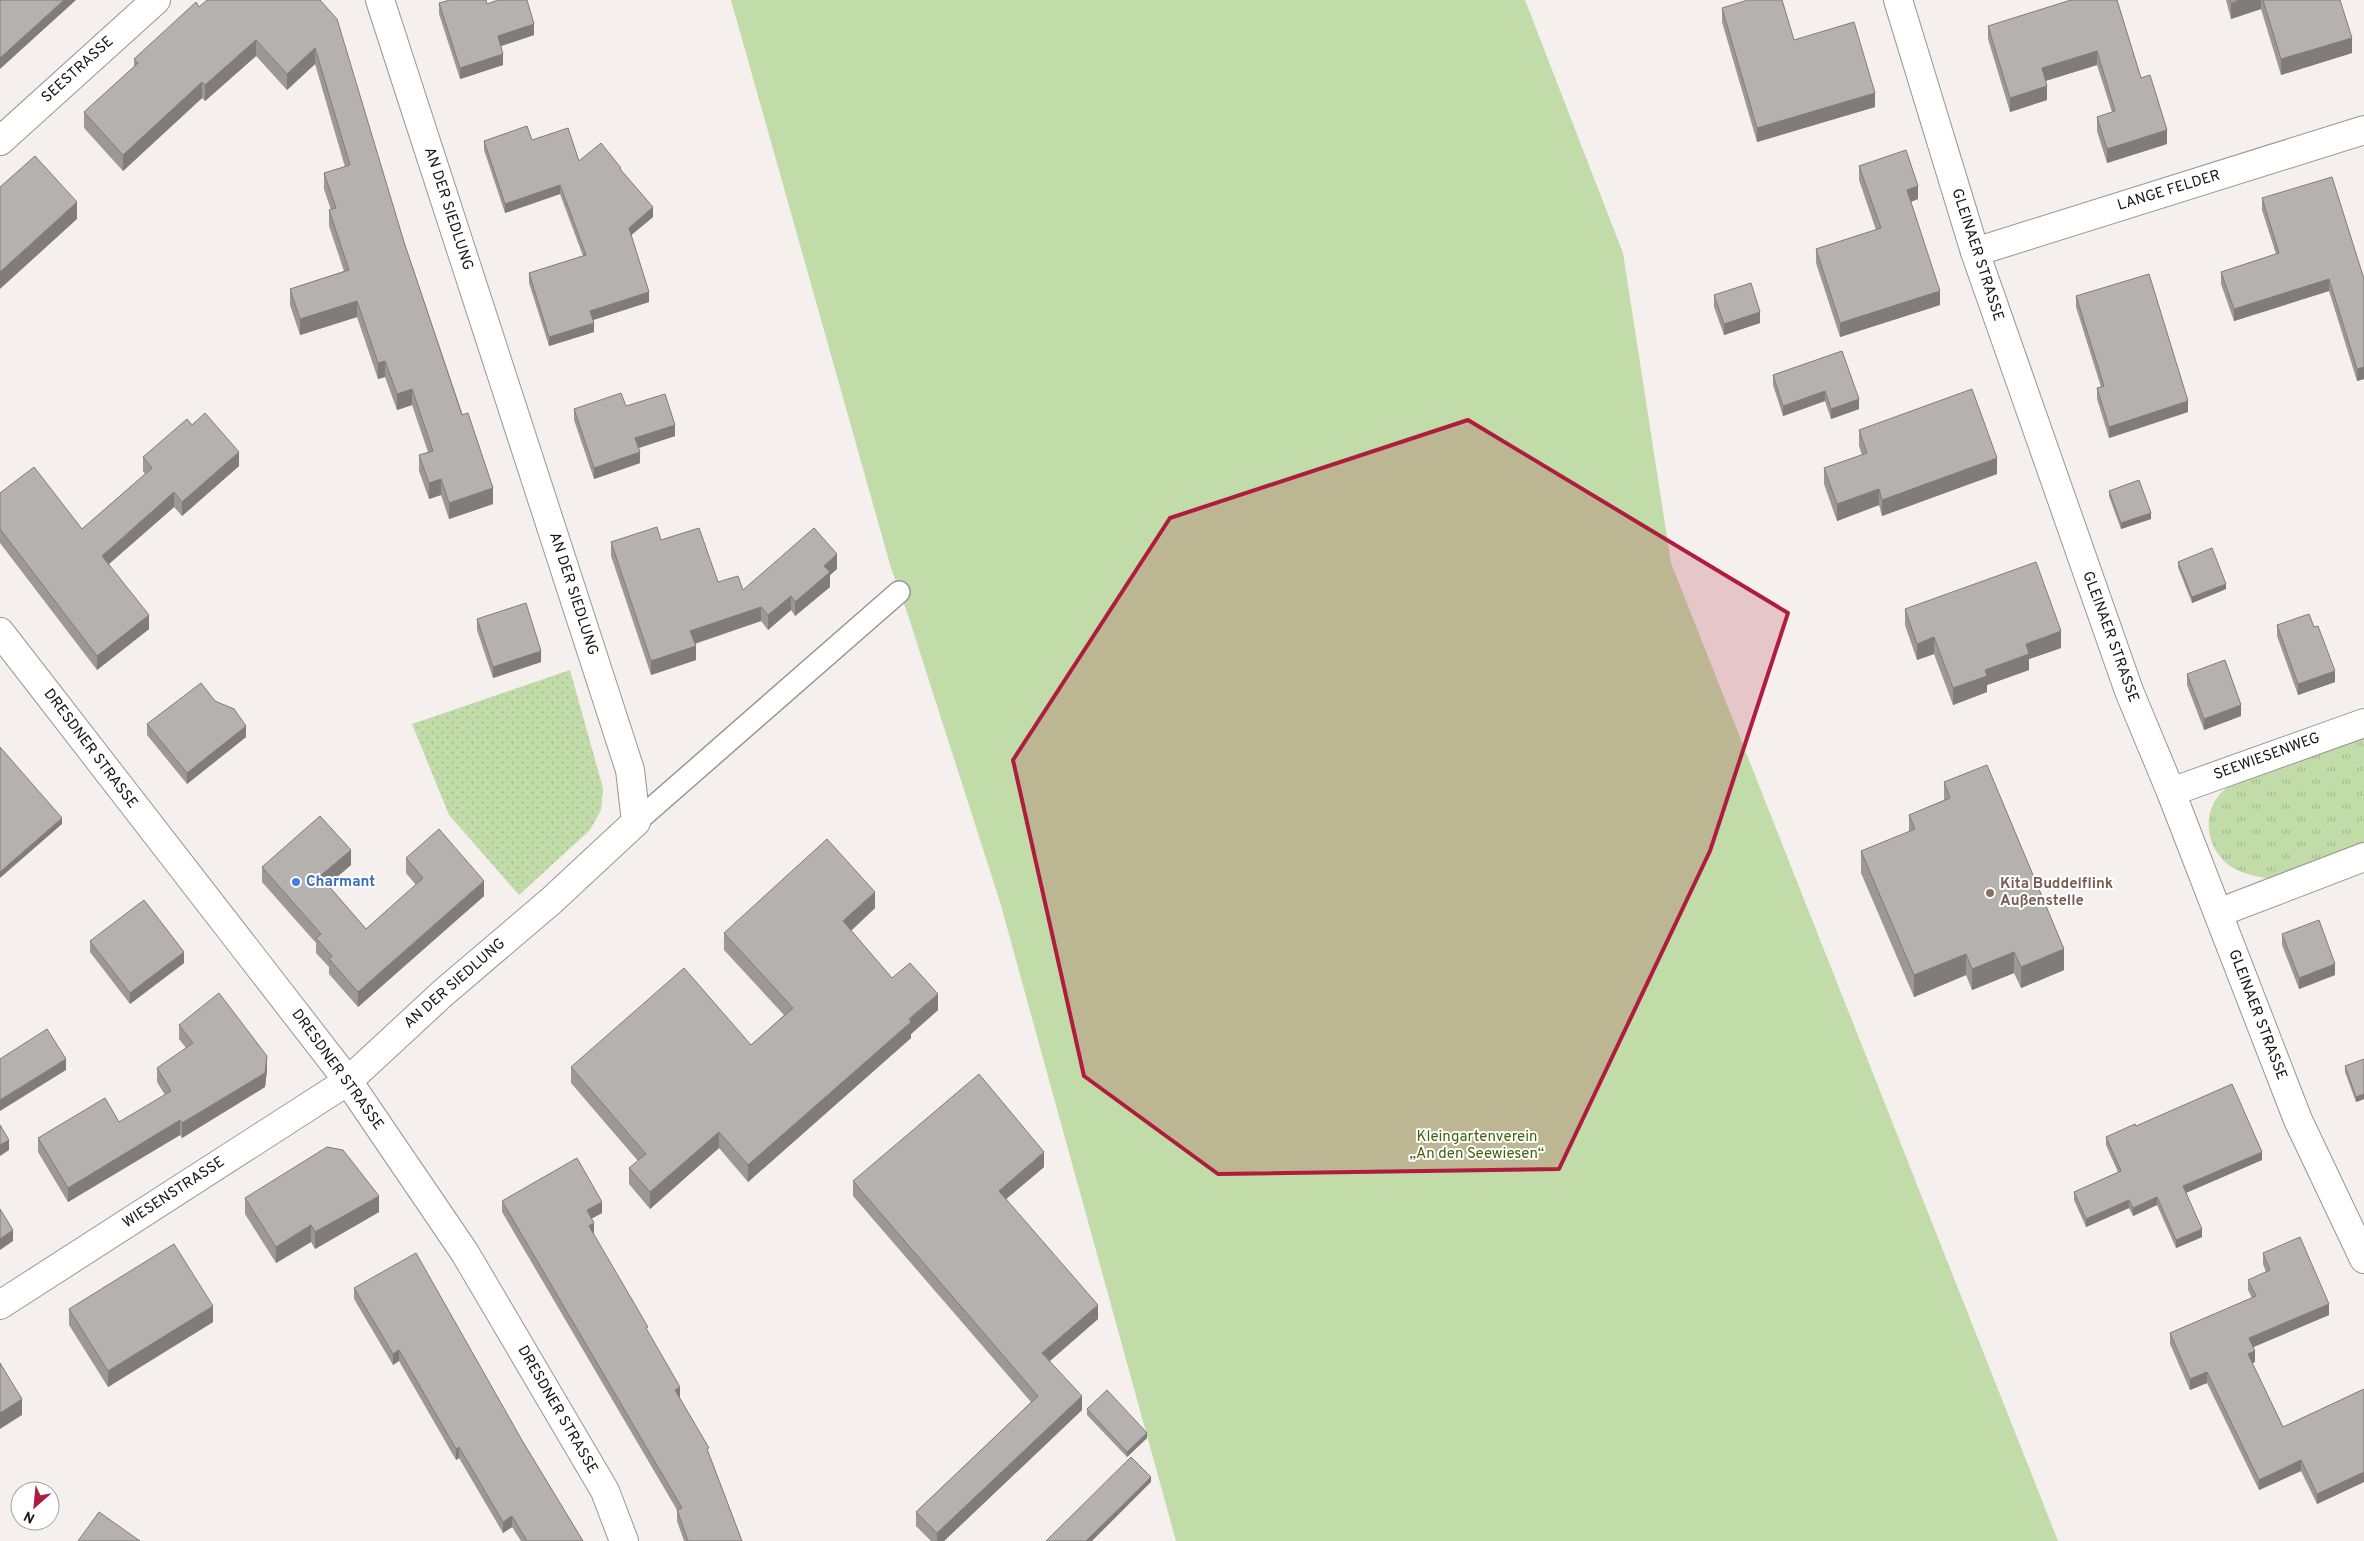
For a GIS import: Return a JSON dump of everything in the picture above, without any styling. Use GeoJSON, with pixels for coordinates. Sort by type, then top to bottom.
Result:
{"type":"FeatureCollection","features":[{"type":"Feature","properties":{"kind":"street","name":"SEESTRASSE"},"geometry":{"type":"LineString","coordinates":[[0,141],[156,0]]}},
{"type":"Feature","properties":{"kind":"street","name":"AN DER SIEDLUNG"},"geometry":{"type":"LineString","coordinates":[[348,1081],[444,993],[551,901],[636,822],[630,770],[380,0]]}},
{"type":"Feature","properties":{"kind":"street","name":"GLEINAER STRASSE"},"geometry":{"type":"LineString","coordinates":[[1898,0],[1975,252],[2129,691],[2298,1120],[2364,1259]]}},
{"type":"Feature","properties":{"kind":"street","name":"LANGE FELDER"},"geometry":{"type":"LineString","coordinates":[[1975,252],[2364,130]]}},
{"type":"Feature","properties":{"kind":"street","name":"DRESDNER STRASSE"},"geometry":{"type":"LineString","coordinates":[[0,632],[348,1081],[470,1261],[605,1491],[624,1541]]}},
{"type":"Feature","properties":{"kind":"street","name":"SEEWIESENWEG"},"geometry":{"type":"LineString","coordinates":[[2170,792],[2364,723]]}},
{"type":"Feature","properties":{"kind":"street"},"geometry":{"type":"LineString","coordinates":[[2218,913],[2364,857]]}},
{"type":"Feature","properties":{"kind":"street","name":"WIESENSTRASSE"},"geometry":{"type":"LineString","coordinates":[[0,1305],[348,1081]]}},
{"type":"Feature","properties":{"kind":"lane"},"geometry":{"type":"LineString","coordinates":[[636,822],[898,592]]}},
{"type":"Feature","properties":{"kind":"highlighted area"},"geometry":{"type":"Polygon","coordinates":[[[1468,420],[1788,613],[1710,851],[1559,1169],[1218,1174],[1084,1076],[1013,760],[1170,518],[1468,420]]]}},
{"type":"Feature","properties":{"kind":"green space","name":"Kleingartenverein „An den Seewiesen“"},"geometry":{"type":"Polygon","coordinates":[[[731,0],[1525,0],[1623,253],[1671,563],[2058,1541],[1176,1541],[1000,902],[907,612],[891,568],[731,0]]]}},
{"type":"Feature","properties":{"kind":"green space"},"geometry":{"type":"Polygon","coordinates":[[[570,670],[603,788],[601,810],[590,830],[519,895],[449,815],[412,724],[570,670]]]}},
{"type":"Feature","properties":{"kind":"green space"},"geometry":{"type":"Polygon","coordinates":[[[2364,735],[2364,851],[2315,870],[2290,877],[2277,878],[2265,878],[2236,870],[2227,864],[2217,853],[2210,837],[2209,819],[2215,802],[2223,791],[2245,777],[2364,735]]]}},
{"type":"Feature","properties":{"kind":"building"},"geometry":{"type":"Polygon","coordinates":[[[0,0],[64,0],[0,58],[0,0]]]}},
{"type":"Feature","properties":{"kind":"building"},"geometry":{"type":"Polygon","coordinates":[[[207,0],[320,0],[337,19],[404,242],[462,415],[468,413],[493,488],[449,503],[441,479],[429,483],[419,455],[433,451],[412,389],[397,394],[385,361],[378,363],[357,301],[300,319],[290,289],[349,270],[329,210],[336,208],[324,173],[350,165],[315,48],[287,74],[256,40],[205,85],[202,82],[123,155],[84,112],[138,63],[134,59],[196,2],[199,7],[207,0]]]}},
{"type":"Feature","properties":{"kind":"building"},"geometry":{"type":"Polygon","coordinates":[[[450,0],[486,0],[487,4],[498,0],[527,0],[534,24],[498,36],[503,54],[460,68],[439,3],[450,0]]]}},
{"type":"Feature","properties":{"kind":"building"},"geometry":{"type":"Polygon","coordinates":[[[1748,0],[1782,0],[1794,40],[1854,22],[1875,93],[1757,128],[1722,8],[1748,0]]]}},
{"type":"Feature","properties":{"kind":"building"},"geometry":{"type":"Polygon","coordinates":[[[2071,0],[2117,0],[2141,78],[2150,75],[2167,130],[2107,149],[2097,117],[2115,111],[2097,51],[2042,68],[2047,86],[2010,98],[1988,26],[2071,0]]]}},
{"type":"Feature","properties":{"kind":"building"},"geometry":{"type":"Polygon","coordinates":[[[2230,0],[2241,0],[2231,3],[2230,0]]]}},
{"type":"Feature","properties":{"kind":"building"},"geometry":{"type":"Polygon","coordinates":[[[2263,0],[2340,0],[2352,38],[2281,59],[2263,0]]]}},
{"type":"Feature","properties":{"kind":"building"},"geometry":{"type":"Polygon","coordinates":[[[527,126],[532,140],[568,128],[579,161],[601,143],[620,169],[653,207],[629,228],[649,292],[590,311],[594,323],[549,337],[529,273],[586,255],[560,185],[505,204],[484,141],[527,126]]]}},
{"type":"Feature","properties":{"kind":"building"},"geometry":{"type":"Polygon","coordinates":[[[1906,150],[1918,186],[1907,190],[1940,291],[1840,323],[1816,249],[1881,228],[1859,166],[1906,150]]]}},
{"type":"Feature","properties":{"kind":"building"},"geometry":{"type":"Polygon","coordinates":[[[35,156],[77,202],[0,272],[0,187],[35,156]]]}},
{"type":"Feature","properties":{"kind":"building"},"geometry":{"type":"Polygon","coordinates":[[[2332,177],[2364,279],[2364,367],[2357,369],[2329,279],[2234,309],[2221,272],[2279,253],[2262,198],[2332,177]]]}},
{"type":"Feature","properties":{"kind":"building"},"geometry":{"type":"Polygon","coordinates":[[[2149,274],[2188,401],[2109,427],[2097,388],[2104,386],[2076,296],[2149,274]]]}},
{"type":"Feature","properties":{"kind":"building"},"geometry":{"type":"Polygon","coordinates":[[[1751,283],[1760,312],[1724,324],[1714,295],[1751,283]]]}},
{"type":"Feature","properties":{"kind":"building"},"geometry":{"type":"Polygon","coordinates":[[[1842,351],[1859,399],[1831,409],[1825,391],[1783,406],[1773,375],[1842,351]]]}},
{"type":"Feature","properties":{"kind":"building"},"geometry":{"type":"Polygon","coordinates":[[[1972,389],[1997,458],[1882,500],[1879,489],[1837,504],[1824,468],[1867,453],[1859,430],[1972,389]]]}},
{"type":"Feature","properties":{"kind":"building"},"geometry":{"type":"Polygon","coordinates":[[[621,393],[626,406],[665,394],[675,425],[635,438],[640,452],[594,468],[574,409],[621,393]]]}},
{"type":"Feature","properties":{"kind":"building"},"geometry":{"type":"Polygon","coordinates":[[[205,413],[239,452],[182,502],[174,492],[102,556],[149,615],[97,656],[0,529],[0,493],[34,467],[82,529],[152,468],[143,457],[187,419],[192,425],[205,413]]]}},
{"type":"Feature","properties":{"kind":"building"},"geometry":{"type":"Polygon","coordinates":[[[2139,480],[2151,513],[2121,523],[2109,491],[2139,480]]]}},
{"type":"Feature","properties":{"kind":"building"},"geometry":{"type":"Polygon","coordinates":[[[657,527],[661,540],[699,528],[718,582],[738,576],[743,590],[814,528],[837,554],[824,566],[830,572],[795,602],[791,596],[768,615],[761,607],[690,631],[696,646],[651,661],[611,542],[657,527]]]}},
{"type":"Feature","properties":{"kind":"building"},"geometry":{"type":"Polygon","coordinates":[[[2212,548],[2226,584],[2192,597],[2178,562],[2212,548]]]}},
{"type":"Feature","properties":{"kind":"building"},"geometry":{"type":"Polygon","coordinates":[[[2036,562],[2061,631],[2026,644],[2029,654],[1985,670],[1987,676],[1953,688],[1934,637],[1917,644],[1905,609],[2036,562]]]}},
{"type":"Feature","properties":{"kind":"building"},"geometry":{"type":"Polygon","coordinates":[[[526,603],[541,651],[493,667],[477,619],[526,603]]]}},
{"type":"Feature","properties":{"kind":"building"},"geometry":{"type":"Polygon","coordinates":[[[2309,614],[2314,627],[2318,626],[2335,671],[2298,684],[2277,625],[2309,614]]]}},
{"type":"Feature","properties":{"kind":"building"},"geometry":{"type":"Polygon","coordinates":[[[2225,660],[2241,705],[2204,719],[2187,674],[2225,660]]]}},
{"type":"Feature","properties":{"kind":"building"},"geometry":{"type":"Polygon","coordinates":[[[201,683],[215,701],[234,709],[246,726],[187,773],[147,724],[201,683]]]}},
{"type":"Feature","properties":{"kind":"building"},"geometry":{"type":"Polygon","coordinates":[[[0,747],[62,818],[0,872],[0,747]]]}},
{"type":"Feature","properties":{"kind":"building","name":"Kita Buddelflink Außenstelle"},"geometry":{"type":"Polygon","coordinates":[[[1987,765],[2064,949],[2021,967],[2014,952],[1972,969],[1966,954],[1914,975],[1861,851],[1915,829],[1909,815],[1950,798],[1944,782],[1987,765]]]}},
{"type":"Feature","properties":{"kind":"building"},"geometry":{"type":"Polygon","coordinates":[[[320,816],[351,850],[320,876],[366,929],[423,878],[406,858],[439,829],[484,881],[358,992],[329,959],[332,956],[316,938],[321,934],[262,867],[320,816]]]}},
{"type":"Feature","properties":{"kind":"building"},"geometry":{"type":"Polygon","coordinates":[[[827,839],[875,892],[843,921],[892,978],[910,963],[938,994],[909,1019],[911,1022],[748,1165],[719,1132],[650,1192],[629,1168],[646,1154],[571,1067],[684,968],[751,1045],[793,1008],[724,933],[827,839]]]}},
{"type":"Feature","properties":{"kind":"building"},"geometry":{"type":"Polygon","coordinates":[[[144,900],[184,952],[130,993],[90,941],[144,900]]]}},
{"type":"Feature","properties":{"kind":"building"},"geometry":{"type":"Polygon","coordinates":[[[2319,920],[2335,964],[2299,978],[2282,934],[2319,920]]]}},
{"type":"Feature","properties":{"kind":"building"},"geometry":{"type":"Polygon","coordinates":[[[219,993],[267,1056],[265,1073],[182,1123],[180,1120],[68,1188],[38,1138],[105,1098],[119,1122],[171,1091],[157,1068],[193,1043],[179,1025],[219,993]]]}},
{"type":"Feature","properties":{"kind":"building"},"geometry":{"type":"Polygon","coordinates":[[[47,1029],[66,1059],[0,1100],[0,1059],[47,1029]]]}},
{"type":"Feature","properties":{"kind":"building"},"geometry":{"type":"Polygon","coordinates":[[[2364,1059],[2364,1094],[2356,1097],[2345,1066],[2364,1059]]]}},
{"type":"Feature","properties":{"kind":"building"},"geometry":{"type":"Polygon","coordinates":[[[979,1074],[1044,1152],[999,1191],[1098,1305],[1042,1353],[1082,1396],[937,1533],[916,1512],[1038,1396],[853,1181],[979,1074]]]}},
{"type":"Feature","properties":{"kind":"building"},"geometry":{"type":"Polygon","coordinates":[[[2232,1084],[2262,1152],[2183,1186],[2202,1229],[2176,1240],[2157,1197],[2133,1208],[2129,1200],[2086,1219],[2074,1192],[2121,1171],[2106,1137],[2232,1084]]]}},
{"type":"Feature","properties":{"kind":"building"},"geometry":{"type":"Polygon","coordinates":[[[0,1125],[9,1140],[0,1145],[0,1125]]]}},
{"type":"Feature","properties":{"kind":"building"},"geometry":{"type":"Polygon","coordinates":[[[327,1147],[343,1150],[379,1196],[315,1232],[311,1225],[276,1247],[245,1198],[327,1147]]]}},
{"type":"Feature","properties":{"kind":"building"},"geometry":{"type":"Polygon","coordinates":[[[577,1158],[602,1202],[587,1210],[594,1223],[589,1226],[648,1327],[646,1328],[680,1387],[675,1390],[709,1448],[707,1449],[742,1541],[688,1541],[677,1510],[682,1508],[502,1201],[577,1158]]]}},
{"type":"Feature","properties":{"kind":"building"},"geometry":{"type":"Polygon","coordinates":[[[0,1209],[13,1230],[0,1239],[0,1209]]]}},
{"type":"Feature","properties":{"kind":"building"},"geometry":{"type":"Polygon","coordinates":[[[2300,1237],[2329,1304],[2249,1338],[2255,1351],[2248,1354],[2283,1427],[2364,1389],[2364,1472],[2317,1494],[2301,1460],[2259,1480],[2207,1372],[2190,1379],[2170,1333],[2256,1296],[2248,1280],[2270,1270],[2263,1253],[2300,1237]]]}},
{"type":"Feature","properties":{"kind":"building"},"geometry":{"type":"Polygon","coordinates":[[[174,1244],[213,1306],[108,1371],[69,1309],[174,1244]]]}},
{"type":"Feature","properties":{"kind":"building"},"geometry":{"type":"Polygon","coordinates":[[[416,1253],[523,1442],[583,1541],[527,1541],[512,1516],[503,1522],[459,1447],[456,1449],[399,1350],[393,1354],[354,1288],[416,1253]]]}},
{"type":"Feature","properties":{"kind":"building"},"geometry":{"type":"Polygon","coordinates":[[[0,1363],[22,1399],[0,1413],[0,1363]]]}},
{"type":"Feature","properties":{"kind":"building"},"geometry":{"type":"Polygon","coordinates":[[[1107,1390],[1147,1433],[1127,1452],[1087,1409],[1107,1390]]]}},
{"type":"Feature","properties":{"kind":"building"},"geometry":{"type":"Polygon","coordinates":[[[1131,1457],[1151,1477],[1086,1541],[1046,1541],[1131,1457]]]}},
{"type":"Feature","properties":{"kind":"building"},"geometry":{"type":"Polygon","coordinates":[[[99,1512],[140,1541],[78,1541],[99,1512]]]}},
{"type":"Feature","properties":{"kind":"place","name":"Charmant"},"geometry":{"type":"Point","coordinates":[296,882]}},
{"type":"Feature","properties":{"kind":"place","name":"Kita Buddelflink Außenstelle"},"geometry":{"type":"Point","coordinates":[1990,893]}}]}
